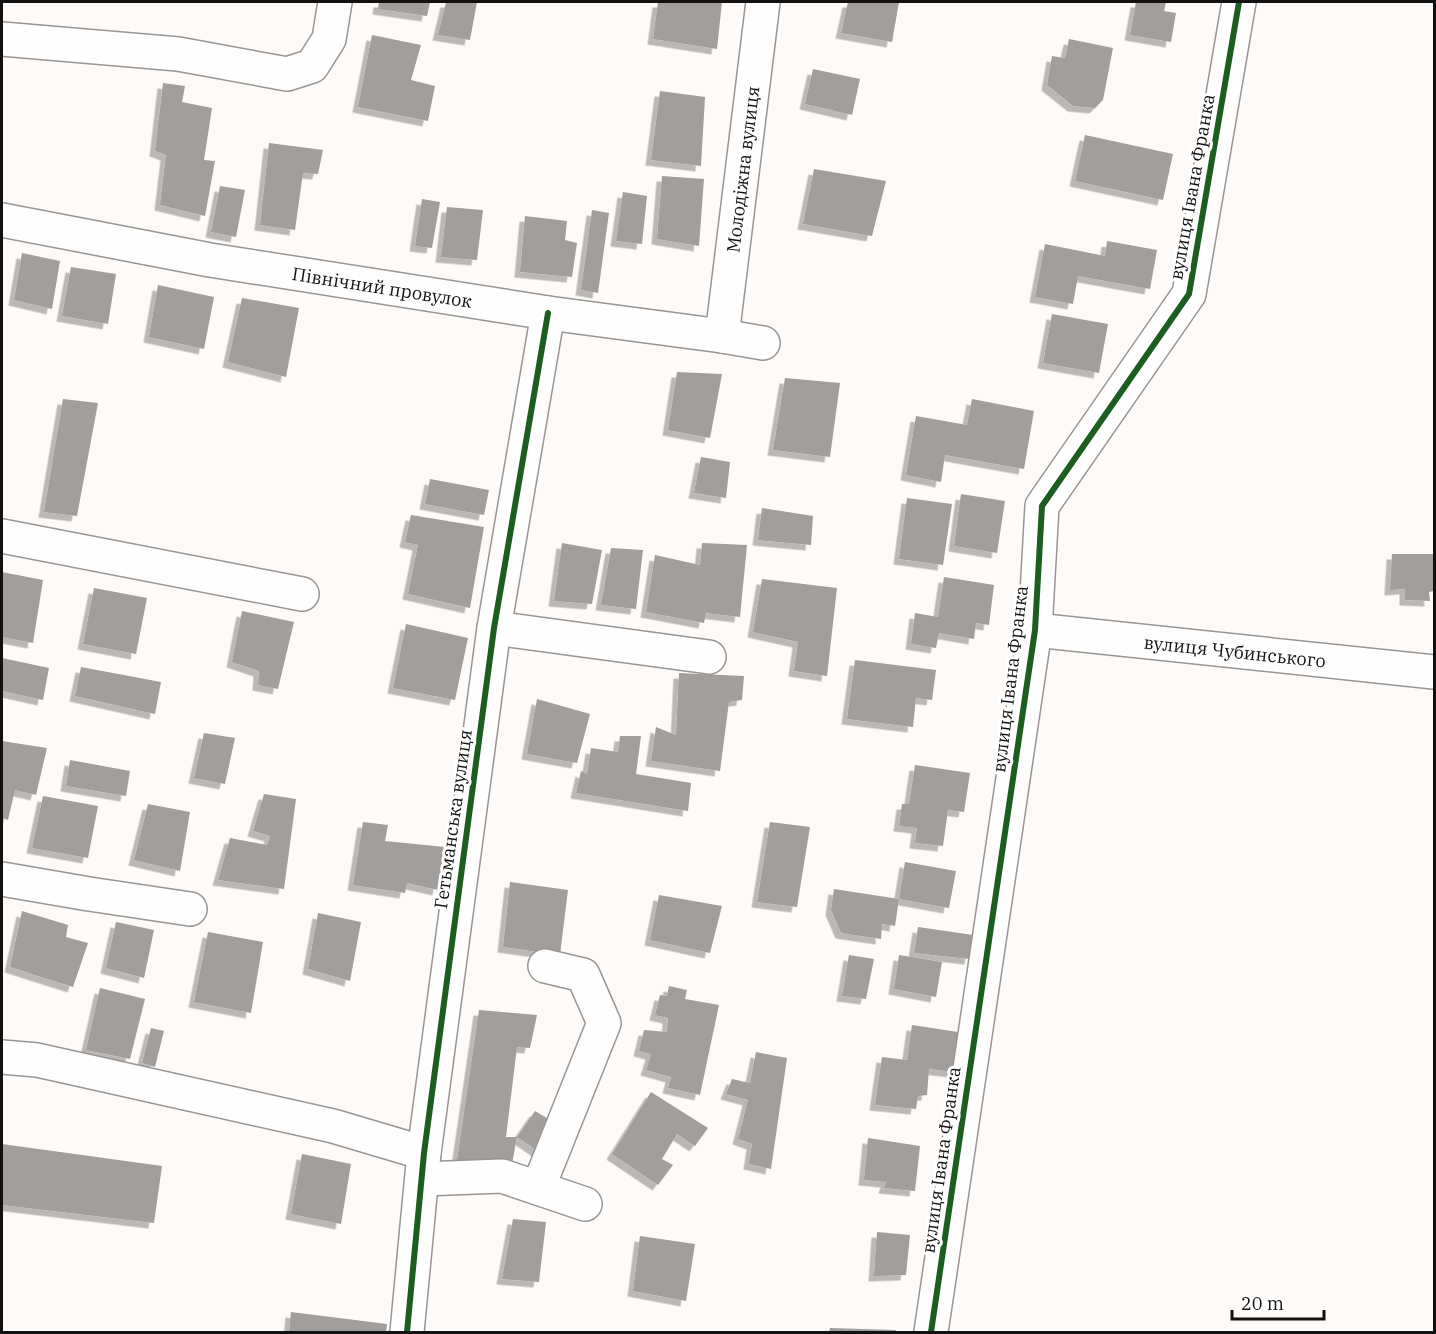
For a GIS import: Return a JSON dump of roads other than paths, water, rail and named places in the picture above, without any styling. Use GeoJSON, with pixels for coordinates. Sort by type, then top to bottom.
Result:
{"type":"FeatureCollection","features":[{"type":"Feature","properties":{"kind":"street"},"geometry":{"type":"LineString","coordinates":[[2,39],[178,54],[287,74],[312,66],[329,39],[335,2]]}},
{"type":"Feature","properties":{"kind":"street","name":"Молодіжна вулиця"},"geometry":{"type":"LineString","coordinates":[[722,336],[763,2]]}},
{"type":"Feature","properties":{"kind":"street","name":"вулиця Івана Франка"},"geometry":{"type":"LineString","coordinates":[[931,1332],[1035,630],[1042,506],[1189,294],[1239,2]]}},
{"type":"Feature","properties":{"kind":"street","name":"Північний провулок"},"geometry":{"type":"LineString","coordinates":[[2,220],[210,260],[548,313],[763,343]]}},
{"type":"Feature","properties":{"kind":"street","name":"Гетьманська вулиця"},"geometry":{"type":"LineString","coordinates":[[407,1332],[423,1166],[494,628],[548,313]]}},
{"type":"Feature","properties":{"kind":"street"},"geometry":{"type":"LineString","coordinates":[[2,536],[302,594]]}},
{"type":"Feature","properties":{"kind":"street"},"geometry":{"type":"LineString","coordinates":[[494,628],[709,657]]}},
{"type":"Feature","properties":{"kind":"street","name":"вулиця Чубинського"},"geometry":{"type":"LineString","coordinates":[[1035,630],[1434,672]]}},
{"type":"Feature","properties":{"kind":"street"},"geometry":{"type":"LineString","coordinates":[[2,879],[190,909]]}},
{"type":"Feature","properties":{"kind":"street"},"geometry":{"type":"LineString","coordinates":[[538,1188],[603,1023],[583,975],[545,966]]}},
{"type":"Feature","properties":{"kind":"street"},"geometry":{"type":"LineString","coordinates":[[2,1057],[37,1060],[333,1126],[423,1166],[502,1176],[585,1204]]}}]}
